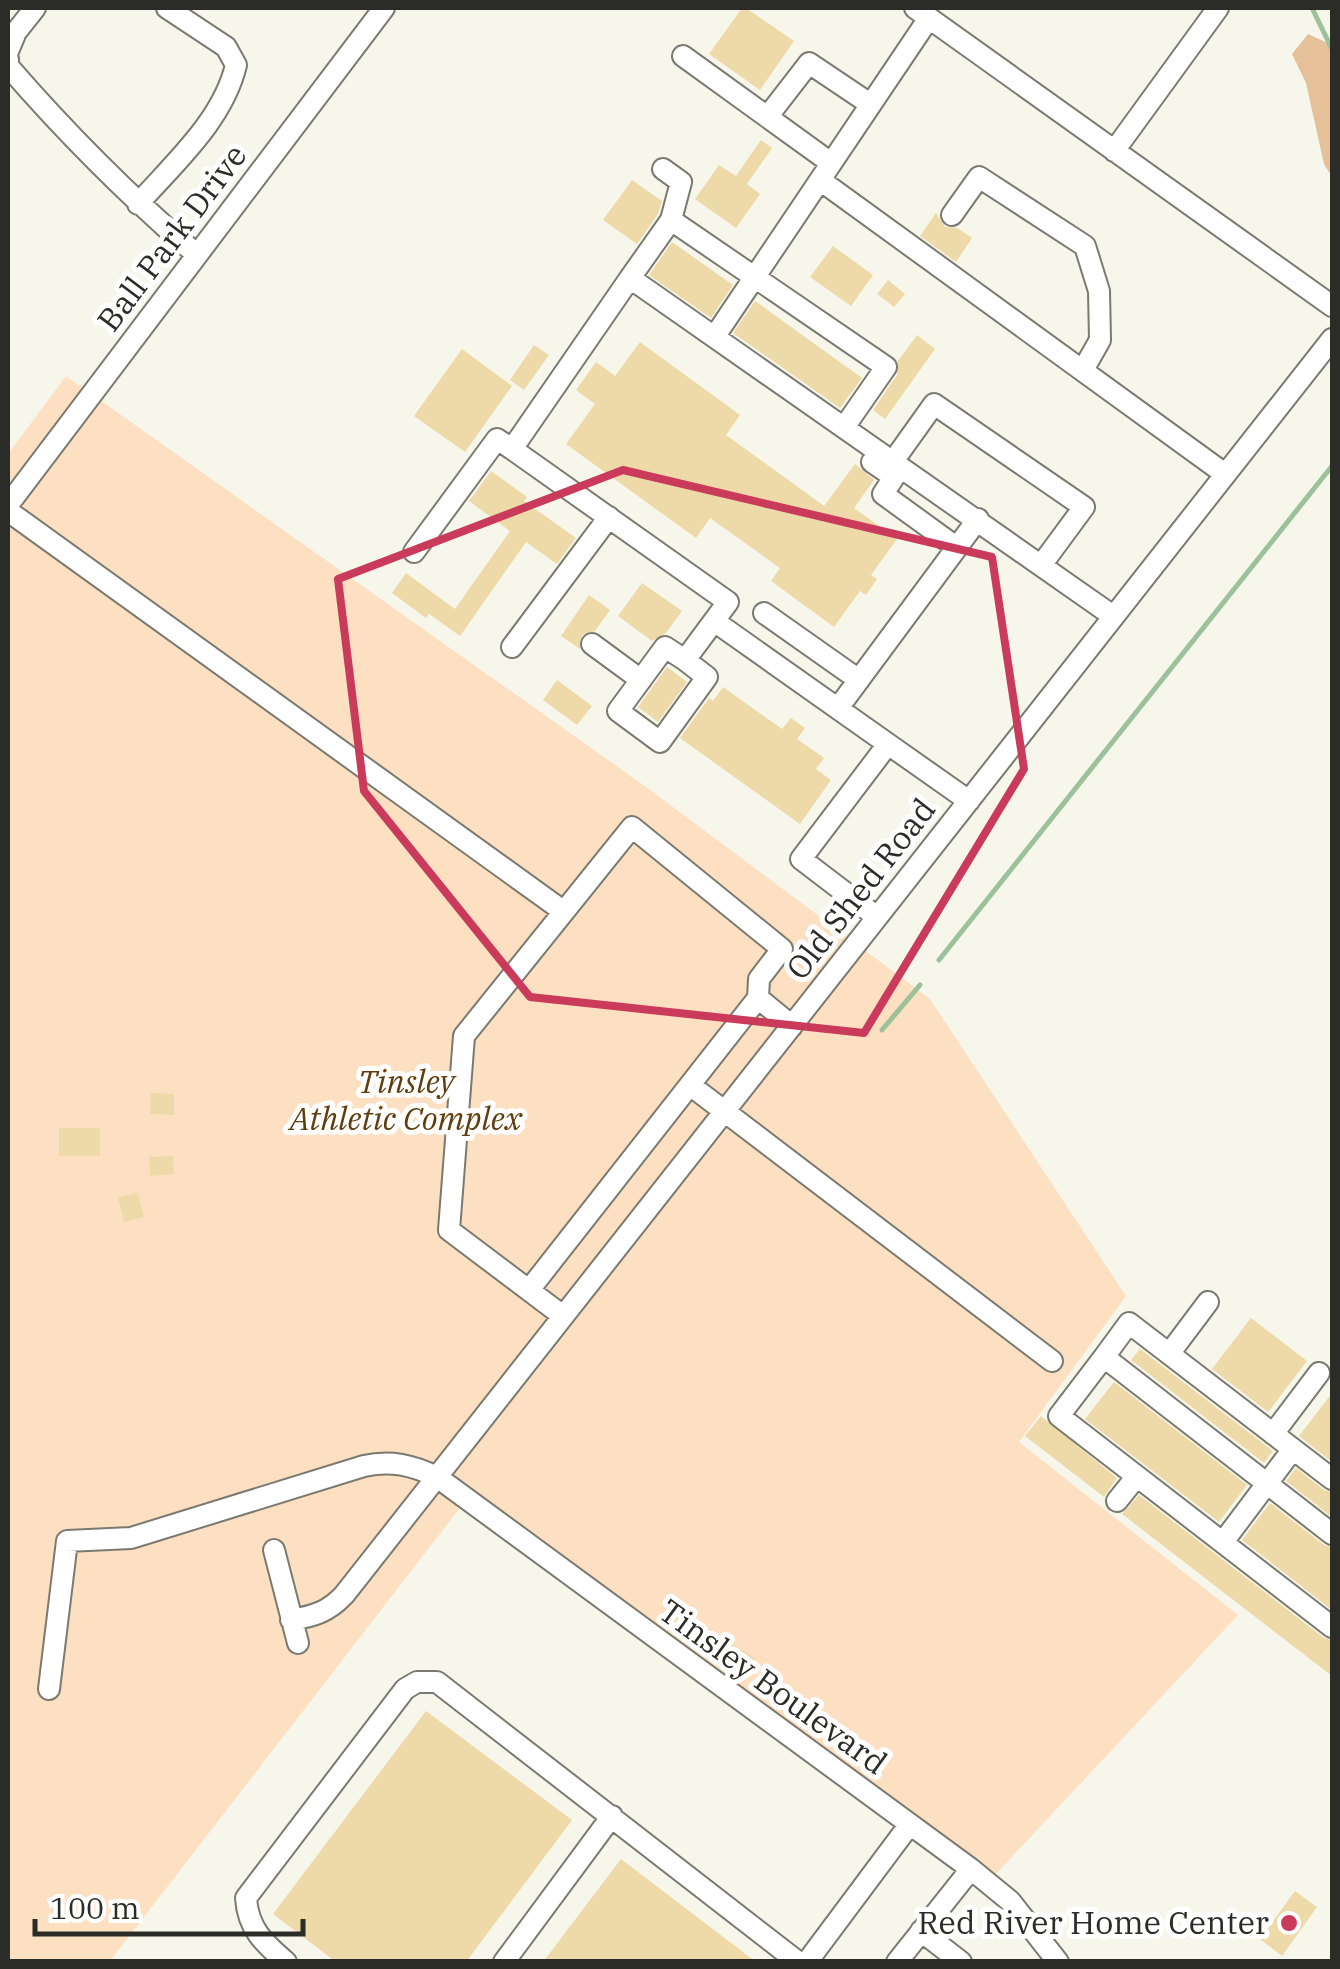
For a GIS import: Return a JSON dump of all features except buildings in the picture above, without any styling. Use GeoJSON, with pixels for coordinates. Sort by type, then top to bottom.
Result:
{"type":"FeatureCollection","features":[{"type":"Feature","properties":{"kind":"street"},"geometry":{"type":"LineString","coordinates":[[8,51],[16,32],[35,8]]}},
{"type":"Feature","properties":{"kind":"street"},"geometry":{"type":"LineString","coordinates":[[138,204],[202,131],[230,91],[236,65],[226,47],[168,8]]}},
{"type":"Feature","properties":{"kind":"street","name":"Ball Park Drive"},"geometry":{"type":"LineString","coordinates":[[8,508],[384,8]]}},
{"type":"Feature","properties":{"kind":"street"},"geometry":{"type":"LineString","coordinates":[[1114,150],[1218,8]]}},
{"type":"Feature","properties":{"kind":"street"},"geometry":{"type":"LineString","coordinates":[[715,336],[870,104],[922,12],[1332,306]]}},
{"type":"Feature","properties":{"kind":"street"},"geometry":{"type":"LineString","coordinates":[[684,56],[768,116],[826,171],[1083,370],[1225,474]]}},
{"type":"Feature","properties":{"kind":"street"},"geometry":{"type":"LineString","coordinates":[[8,59],[8,66],[138,204],[196,254]]}},
{"type":"Feature","properties":{"kind":"street"},"geometry":{"type":"LineString","coordinates":[[768,116],[809,63],[870,104]]}},
{"type":"Feature","properties":{"kind":"street"},"geometry":{"type":"LineString","coordinates":[[512,449],[671,220],[681,182],[663,169]]}},
{"type":"Feature","properties":{"kind":"street"},"geometry":{"type":"LineString","coordinates":[[952,214],[979,177],[1086,246],[1099,291],[1100,340],[1083,370]]}},
{"type":"Feature","properties":{"kind":"street"},"geometry":{"type":"LineString","coordinates":[[671,220],[886,367],[845,426]]}},
{"type":"Feature","properties":{"kind":"street"},"geometry":{"type":"LineString","coordinates":[[630,278],[1112,616]]}},
{"type":"Feature","properties":{"kind":"street","name":"Old Shed Road"},"geometry":{"type":"LineString","coordinates":[[292,1620],[332,1608],[1332,340]]}},
{"type":"Feature","properties":{"kind":"street"},"geometry":{"type":"LineString","coordinates":[[894,460],[934,404],[1084,508],[1042,564]]}},
{"type":"Feature","properties":{"kind":"street"},"geometry":{"type":"LineString","coordinates":[[414,552],[497,439],[728,602],[685,660]]}},
{"type":"Feature","properties":{"kind":"street"},"geometry":{"type":"LineString","coordinates":[[867,458],[894,477],[883,494],[956,547]]}},
{"type":"Feature","properties":{"kind":"street"},"geometry":{"type":"LineString","coordinates":[[8,508],[563,911]]}},
{"type":"Feature","properties":{"kind":"street"},"geometry":{"type":"LineString","coordinates":[[512,647],[609,517]]}},
{"type":"Feature","properties":{"kind":"street"},"geometry":{"type":"LineString","coordinates":[[838,708],[978,519]]}},
{"type":"Feature","properties":{"kind":"street"},"geometry":{"type":"LineString","coordinates":[[764,613],[858,680]]}},
{"type":"Feature","properties":{"kind":"street"},"geometry":{"type":"LineString","coordinates":[[714,621],[969,801]]}},
{"type":"Feature","properties":{"kind":"street"},"geometry":{"type":"LineString","coordinates":[[592,644],[641,680]]}},
{"type":"Feature","properties":{"kind":"street"},"geometry":{"type":"LineString","coordinates":[[666,646],[685,660],[707,677],[660,742],[618,711],[666,646]]}},
{"type":"Feature","properties":{"kind":"street"},"geometry":{"type":"LineString","coordinates":[[877,917],[801,859],[888,744]]}},
{"type":"Feature","properties":{"kind":"street"},"geometry":{"type":"LineString","coordinates":[[529,1290],[758,998],[760,979],[782,949],[632,827],[464,1036],[450,1230],[563,1316]]}},
{"type":"Feature","properties":{"kind":"street"},"geometry":{"type":"LineString","coordinates":[[758,998],[792,1026]]}},
{"type":"Feature","properties":{"kind":"street"},"geometry":{"type":"LineString","coordinates":[[690,1085],[1052,1362]]}},
{"type":"Feature","properties":{"kind":"street"},"geometry":{"type":"LineString","coordinates":[[1169,1354],[1208,1302]]}},
{"type":"Feature","properties":{"kind":"street"},"geometry":{"type":"LineString","coordinates":[[1332,1479],[1129,1323],[1059,1416],[1332,1627]]}},
{"type":"Feature","properties":{"kind":"street"},"geometry":{"type":"LineString","coordinates":[[1104,1358],[1332,1534]]}},
{"type":"Feature","properties":{"kind":"street"},"geometry":{"type":"LineString","coordinates":[[1274,1434],[1319,1373]]}},
{"type":"Feature","properties":{"kind":"street"},"geometry":{"type":"LineString","coordinates":[[1222,1542],[1293,1449]]}},
{"type":"Feature","properties":{"kind":"street","name":"Tinsley Boulevard"},"geometry":{"type":"LineString","coordinates":[[49,1689],[66,1541],[130,1538],[380,1462],[406,1464],[438,1477],[971,1870],[1010,1901],[1058,1962]]}},
{"type":"Feature","properties":{"kind":"street"},"geometry":{"type":"LineString","coordinates":[[1118,1501],[1137,1476]]}},
{"type":"Feature","properties":{"kind":"street"},"geometry":{"type":"LineString","coordinates":[[274,1550],[298,1643]]}},
{"type":"Feature","properties":{"kind":"street"},"geometry":{"type":"LineString","coordinates":[[286,1962],[255,1932],[247,1916],[246,1898],[405,1690],[417,1682],[437,1682],[798,1962]]}},
{"type":"Feature","properties":{"kind":"street"},"geometry":{"type":"LineString","coordinates":[[504,1962],[612,1816]]}},
{"type":"Feature","properties":{"kind":"street"},"geometry":{"type":"LineString","coordinates":[[807,1962],[910,1824]]}},
{"type":"Feature","properties":{"kind":"street"},"geometry":{"type":"LineString","coordinates":[[897,1962],[971,1870]]}},
{"type":"Feature","properties":{"kind":"street"},"geometry":{"type":"LineString","coordinates":[[921,1932],[960,1962]]}},
{"type":"Feature","properties":{"kind":"highlighted area"},"geometry":{"type":"Polygon","coordinates":[[[623,470],[992,557],[1024,769],[864,1033],[530,997],[364,791],[338,579],[623,470]]]}},
{"type":"Feature","properties":{"kind":"green space","name":"Tinsley Athletic Complex"},"geometry":{"type":"Polygon","coordinates":[[[66,376],[649,789],[930,999],[1126,1296],[1019,1442],[1238,1615],[994,1876],[473,1491],[110,1961],[8,1961],[8,454],[66,376]]]}},
{"type":"Feature","properties":{"kind":"shaded area"},"geometry":{"type":"Polygon","coordinates":[[[1308,34],[1332,45],[1332,177],[1324,164],[1306,83],[1292,54],[1308,34]]]}},
{"type":"Feature","properties":{"kind":"waterway"},"geometry":{"type":"LineString","coordinates":[[1312,8],[1332,49]]}},
{"type":"Feature","properties":{"kind":"waterway"},"geometry":{"type":"LineString","coordinates":[[939,960],[1332,466]]}},
{"type":"Feature","properties":{"kind":"waterway"},"geometry":{"type":"LineString","coordinates":[[882,1030],[920,985]]}},
{"type":"Feature","properties":{"kind":"place","name":"Red River Home Center"},"geometry":{"type":"Point","coordinates":[1289,1923]}}]}
